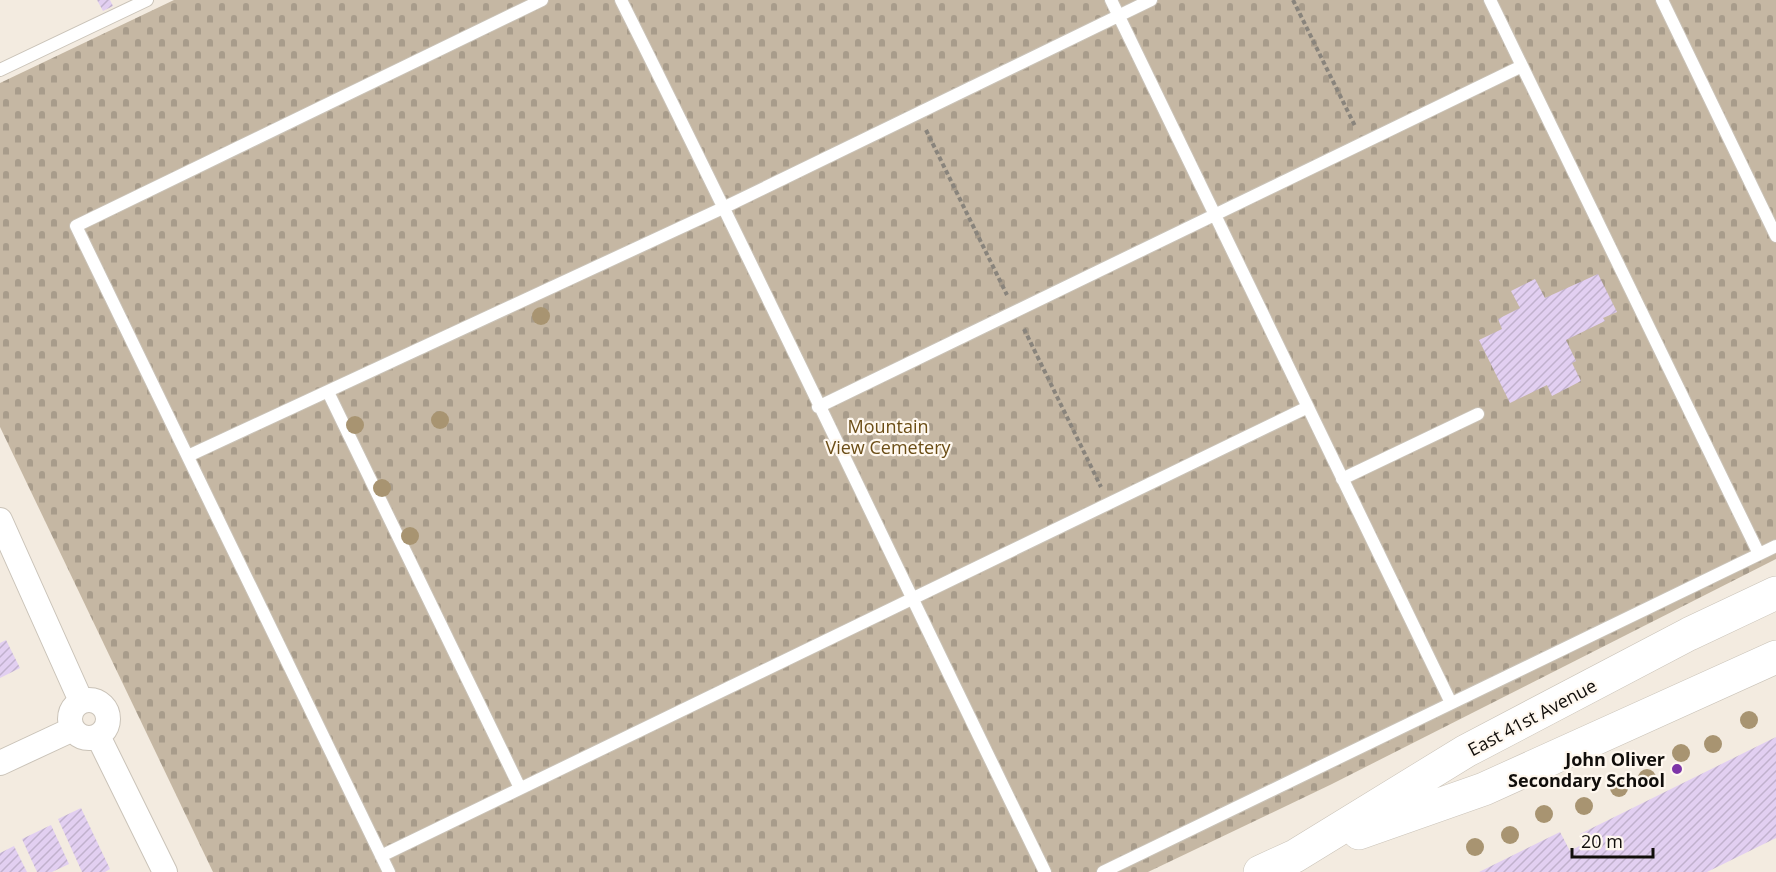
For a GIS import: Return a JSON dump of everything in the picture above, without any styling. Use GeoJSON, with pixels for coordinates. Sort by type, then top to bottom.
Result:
{"type":"FeatureCollection","features":[{"type":"Feature","properties":{"kind":"main road","name":"East 41st Avenue"},"geometry":{"type":"LineString","coordinates":[[1295,856],[1466,751],[1689,634],[1776,592]]}},
{"type":"Feature","properties":{"kind":"main road","name":"East 41st Avenue"},"geometry":{"type":"LineString","coordinates":[[1260,872],[1295,856],[1484,789],[1776,657]]}},
{"type":"Feature","properties":{"kind":"street"},"geometry":{"type":"LineString","coordinates":[[2,530],[81,701]]}},
{"type":"Feature","properties":{"kind":"street"},"geometry":{"type":"LineString","coordinates":[[94,700],[105,707],[107,726],[98,736],[81,736],[73,729],[70,716],[81,701],[94,700]]}},
{"type":"Feature","properties":{"kind":"street"},"geometry":{"type":"LineString","coordinates":[[0,763],[73,729]]}},
{"type":"Feature","properties":{"kind":"street"},"geometry":{"type":"LineString","coordinates":[[98,736],[165,872]]}},
{"type":"Feature","properties":{"kind":"lane"},"geometry":{"type":"LineString","coordinates":[[0,70],[147,0]]}},
{"type":"Feature","properties":{"kind":"lane"},"geometry":{"type":"LineString","coordinates":[[389,872],[76,226],[542,0]]}},
{"type":"Feature","properties":{"kind":"lane"},"geometry":{"type":"LineString","coordinates":[[621,0],[724,207],[818,407],[1046,872]]}},
{"type":"Feature","properties":{"kind":"lane"},"geometry":{"type":"LineString","coordinates":[[1110,0],[1451,703]]}},
{"type":"Feature","properties":{"kind":"lane"},"geometry":{"type":"LineString","coordinates":[[188,456],[724,207],[1151,0]]}},
{"type":"Feature","properties":{"kind":"lane"},"geometry":{"type":"LineString","coordinates":[[1490,0],[1759,554]]}},
{"type":"Feature","properties":{"kind":"lane"},"geometry":{"type":"LineString","coordinates":[[1662,0],[1776,236]]}},
{"type":"Feature","properties":{"kind":"lane"},"geometry":{"type":"LineString","coordinates":[[818,407],[1522,66]]}},
{"type":"Feature","properties":{"kind":"lane"},"geometry":{"type":"LineString","coordinates":[[328,392],[520,788]]}},
{"type":"Feature","properties":{"kind":"lane"},"geometry":{"type":"LineString","coordinates":[[381,855],[1308,407]]}},
{"type":"Feature","properties":{"kind":"lane"},"geometry":{"type":"LineString","coordinates":[[1342,479],[1478,414]]}},
{"type":"Feature","properties":{"kind":"lane"},"geometry":{"type":"LineString","coordinates":[[1103,872],[1776,546]]}},
{"type":"Feature","properties":{"kind":"path"},"geometry":{"type":"LineString","coordinates":[[1293,0],[1363,143]]}},
{"type":"Feature","properties":{"kind":"green space","name":"Mountain View Cemetery"},"geometry":{"type":"Polygon","coordinates":[[[174,0],[1776,0],[1776,559],[1332,784],[1148,872],[213,872],[0,427],[0,83],[174,0]]]}},
{"type":"Feature","properties":{"kind":"building"},"geometry":{"type":"Polygon","coordinates":[[[97,0],[110,0],[113,6],[103,11],[97,0]]]}},
{"type":"Feature","properties":{"kind":"building"},"geometry":{"type":"Polygon","coordinates":[[[1598,274],[1617,312],[1603,318],[1605,321],[1566,340],[1576,361],[1572,363],[1581,381],[1552,396],[1547,385],[1510,403],[1479,340],[1502,329],[1498,319],[1520,308],[1511,291],[1535,279],[1545,298],[1598,274]]]}},
{"type":"Feature","properties":{"kind":"building"},"geometry":{"type":"Polygon","coordinates":[[[6,640],[20,668],[0,678],[0,643],[6,640]]]}},
{"type":"Feature","properties":{"kind":"building"},"geometry":{"type":"Polygon","coordinates":[[[1776,737],[1776,838],[1707,872],[1479,872],[1560,832],[1570,851],[1585,843],[1580,834],[1776,737]]]}},
{"type":"Feature","properties":{"kind":"building"},"geometry":{"type":"Polygon","coordinates":[[[81,808],[110,869],[105,872],[82,872],[58,819],[81,808]]]}},
{"type":"Feature","properties":{"kind":"building"},"geometry":{"type":"Polygon","coordinates":[[[51,825],[69,864],[52,872],[37,872],[22,839],[51,825]]]}},
{"type":"Feature","properties":{"kind":"building"},"geometry":{"type":"Polygon","coordinates":[[[14,846],[27,872],[0,872],[0,853],[14,846]]]}},
{"type":"Feature","properties":{"kind":"place","name":"John Oliver Secondary School"},"geometry":{"type":"Point","coordinates":[1677,769]}}]}
